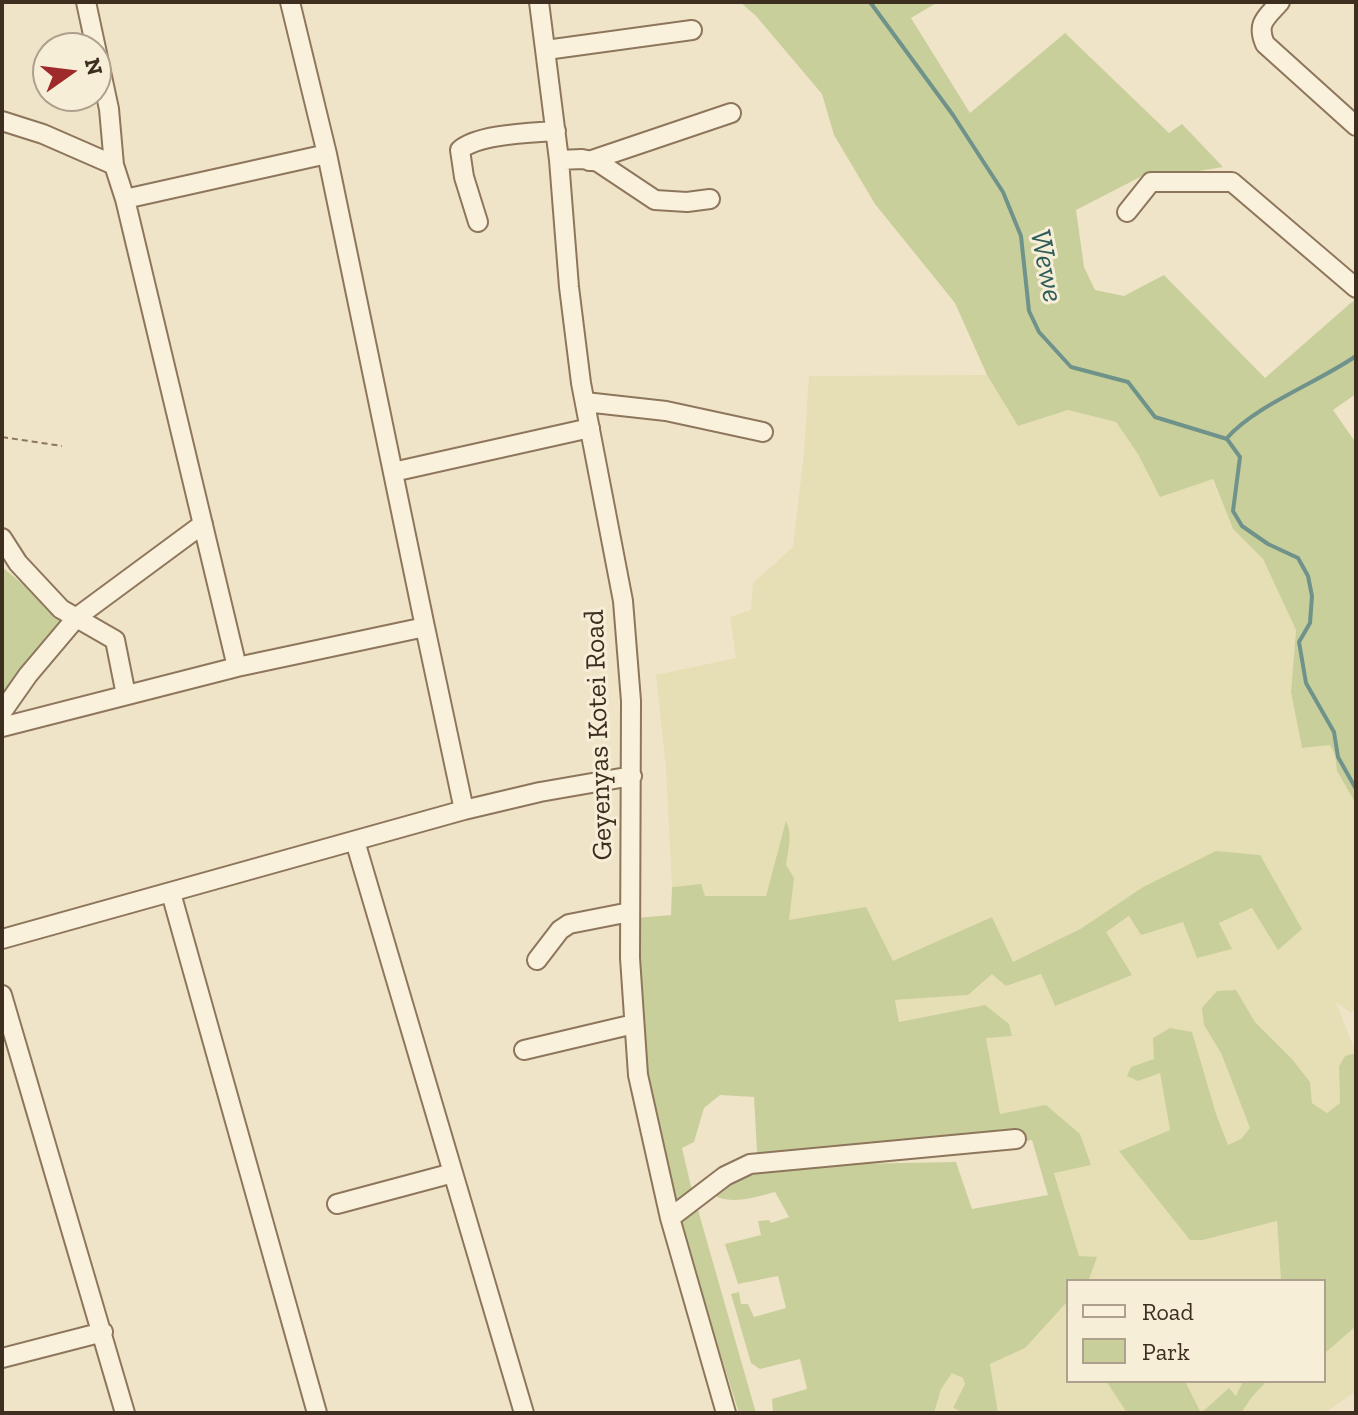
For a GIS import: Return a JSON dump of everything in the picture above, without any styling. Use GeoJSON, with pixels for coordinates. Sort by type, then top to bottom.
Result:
{"type":"FeatureCollection","features":[{"type":"Feature","properties":{"kind":"street"},"geometry":{"type":"LineString","coordinates":[[86,2],[109,109],[114,165],[125,199],[237,667]]}},
{"type":"Feature","properties":{"kind":"street"},"geometry":{"type":"LineString","coordinates":[[290,2],[327,154],[464,810]]}},
{"type":"Feature","properties":{"kind":"street","name":"Geyenyas Kotei Road"},"geometry":{"type":"LineString","coordinates":[[539,2],[556,131],[569,287],[585,402],[623,601],[631,701],[630,958],[644,1107],[670,1218],[726,1413]]}},
{"type":"Feature","properties":{"kind":"street"},"geometry":{"type":"LineString","coordinates":[[1280,2],[1261,24],[1260,33],[1265,44],[1356,126]]}},
{"type":"Feature","properties":{"kind":"street"},"geometry":{"type":"LineString","coordinates":[[546,50],[692,30]]}},
{"type":"Feature","properties":{"kind":"street"},"geometry":{"type":"LineString","coordinates":[[589,161],[731,113]]}},
{"type":"Feature","properties":{"kind":"street"},"geometry":{"type":"LineString","coordinates":[[2,121],[43,134],[114,165]]}},
{"type":"Feature","properties":{"kind":"street"},"geometry":{"type":"LineString","coordinates":[[478,222],[462,168],[460,150],[468,143],[515,134],[556,131]]}},
{"type":"Feature","properties":{"kind":"street"},"geometry":{"type":"LineString","coordinates":[[125,199],[327,154]]}},
{"type":"Feature","properties":{"kind":"street"},"geometry":{"type":"LineString","coordinates":[[559,160],[598,162],[655,200],[687,202],[710,199]]}},
{"type":"Feature","properties":{"kind":"street"},"geometry":{"type":"LineString","coordinates":[[1127,212],[1151,182],[1232,182],[1356,288]]}},
{"type":"Feature","properties":{"kind":"street"},"geometry":{"type":"LineString","coordinates":[[585,402],[666,411],[763,432]]}},
{"type":"Feature","properties":{"kind":"street"},"geometry":{"type":"LineString","coordinates":[[393,472],[590,428]]}},
{"type":"Feature","properties":{"kind":"street"},"geometry":{"type":"LineString","coordinates":[[2,712],[28,675],[77,617],[203,524]]}},
{"type":"Feature","properties":{"kind":"street"},"geometry":{"type":"LineString","coordinates":[[2,538],[18,563],[61,609],[115,640],[126,695]]}},
{"type":"Feature","properties":{"kind":"street"},"geometry":{"type":"LineString","coordinates":[[2,727],[237,667],[425,627]]}},
{"type":"Feature","properties":{"kind":"street"},"geometry":{"type":"LineString","coordinates":[[2,939],[464,810],[540,792],[632,776]]}},
{"type":"Feature","properties":{"kind":"street"},"geometry":{"type":"LineString","coordinates":[[355,841],[524,1413]]}},
{"type":"Feature","properties":{"kind":"street"},"geometry":{"type":"LineString","coordinates":[[171,893],[317,1413]]}},
{"type":"Feature","properties":{"kind":"street"},"geometry":{"type":"LineString","coordinates":[[537,960],[560,930],[569,924],[630,912]]}},
{"type":"Feature","properties":{"kind":"street"},"geometry":{"type":"LineString","coordinates":[[2,995],[125,1413]]}},
{"type":"Feature","properties":{"kind":"street"},"geometry":{"type":"LineString","coordinates":[[524,1050],[634,1024]]}},
{"type":"Feature","properties":{"kind":"street"},"geometry":{"type":"LineString","coordinates":[[670,1218],[725,1176],[750,1164],[1016,1139]]}},
{"type":"Feature","properties":{"kind":"street"},"geometry":{"type":"LineString","coordinates":[[337,1204],[453,1173]]}},
{"type":"Feature","properties":{"kind":"street"},"geometry":{"type":"LineString","coordinates":[[2,1358],[103,1332]]}},
{"type":"Feature","properties":{"kind":"path"},"geometry":{"type":"LineString","coordinates":[[2,437],[62,446]]}},
{"type":"Feature","properties":{"kind":"shaded area"},"geometry":{"type":"Polygon","coordinates":[[[987,375],[1018,426],[1068,410],[1116,422],[1138,454],[1212,479],[1233,529],[1263,559],[1296,630],[1291,692],[1302,748],[1330,744],[1337,771],[1356,804],[1356,1007],[1351,1013],[1336,1002],[1356,1053],[1345,1056],[1339,1066],[1340,1103],[1327,1113],[1312,1103],[1310,1082],[1255,1022],[1236,990],[1204,1025],[1221,1053],[1250,1128],[1241,1139],[1228,1146],[1216,1114],[1154,1059],[1132,1067],[1160,1072],[1170,1130],[1120,1150],[1203,1240],[1277,1221],[1281,1279],[1089,1279],[1079,1257],[1054,1172],[1090,1165],[1000,1114],[986,1038],[984,1005],[899,1022],[895,1000],[968,995],[992,973],[1006,986],[1041,974],[1054,1005],[1132,975],[1105,932],[1130,916],[1141,934],[1184,922],[1197,957],[1232,949],[1219,923],[1252,908],[1279,949],[1260,855],[1216,852],[1143,887],[1079,929],[1013,963],[992,917],[893,962],[880,938],[789,921],[786,865],[790,841],[776,863],[766,897],[705,896],[700,884],[672,887],[666,768],[656,675],[736,658],[730,617],[751,610],[753,583],[793,547],[809,376],[987,375]]]}},
{"type":"Feature","properties":{"kind":"shaded area"},"geometry":{"type":"Polygon","coordinates":[[[1066,1303],[1066,1383],[1107,1383],[1127,1413],[998,1413],[990,1364],[1025,1348],[1066,1303]]]}},
{"type":"Feature","properties":{"kind":"shaded area"},"geometry":{"type":"Polygon","coordinates":[[[1356,1326],[1356,1391],[1325,1413],[1241,1413],[1265,1383],[1326,1383],[1326,1352],[1356,1326]]]}},
{"type":"Feature","properties":{"kind":"shaded area"},"geometry":{"type":"Polygon","coordinates":[[[952,1372],[963,1378],[965,1384],[953,1408],[964,1413],[934,1413],[941,1389],[952,1372]]]}},
{"type":"Feature","properties":{"kind":"shaded area"},"geometry":{"type":"Polygon","coordinates":[[[1186,1383],[1242,1383],[1236,1396],[1229,1388],[1201,1413],[1186,1383]]]}},
{"type":"Feature","properties":{"kind":"green space"},"geometry":{"type":"Polygon","coordinates":[[[740,2],[938,2],[911,18],[970,113],[1065,33],[1169,133],[1182,124],[1223,167],[1187,173],[1148,173],[1076,210],[1084,267],[1095,290],[1124,296],[1164,275],[1265,378],[1353,301],[1356,305],[1356,394],[1333,410],[1356,443],[1356,804],[1337,771],[1330,745],[1302,748],[1291,692],[1296,630],[1263,559],[1233,529],[1213,479],[1160,497],[1138,454],[1116,422],[1068,410],[1018,426],[987,375],[955,303],[875,204],[834,135],[822,94],[756,16],[740,2]]]}},
{"type":"Feature","properties":{"kind":"green space"},"geometry":{"type":"Polygon","coordinates":[[[2,567],[66,620],[2,698],[2,567]]]}},
{"type":"Feature","properties":{"kind":"green space"},"geometry":{"type":"Polygon","coordinates":[[[786,821],[790,837],[786,865],[794,878],[789,920],[866,907],[893,961],[992,917],[1013,962],[1080,929],[1143,887],[1216,851],[1260,855],[1302,929],[1278,950],[1252,908],[1219,923],[1232,949],[1197,958],[1183,922],[1141,935],[1129,916],[1106,932],[1132,975],[1055,1006],[1041,974],[1006,986],[992,974],[968,995],[895,1000],[899,1022],[985,1005],[1009,1024],[1012,1036],[986,1038],[1000,1114],[1046,1105],[1080,1134],[1091,1165],[1054,1173],[1079,1256],[1097,1257],[1089,1279],[1066,1279],[1066,1303],[1025,1348],[990,1364],[998,1413],[964,1413],[953,1408],[965,1384],[963,1378],[952,1373],[941,1389],[934,1413],[773,1413],[772,1399],[807,1389],[800,1359],[760,1369],[751,1363],[731,1294],[739,1292],[741,1304],[748,1304],[754,1317],[786,1308],[778,1276],[738,1284],[725,1244],[761,1235],[758,1221],[769,1220],[771,1223],[789,1217],[775,1192],[731,1200],[717,1197],[715,1191],[737,1171],[793,1165],[956,1162],[972,1209],[1048,1195],[1032,1140],[973,1152],[757,1152],[754,1097],[720,1095],[704,1108],[694,1142],[682,1148],[693,1195],[672,1202],[643,1062],[636,918],[671,915],[672,887],[701,884],[705,896],[766,896],[786,821]]]}},
{"type":"Feature","properties":{"kind":"green space"},"geometry":{"type":"Polygon","coordinates":[[[1236,990],[1255,1022],[1310,1082],[1312,1103],[1327,1113],[1340,1103],[1339,1066],[1345,1056],[1356,1053],[1356,1326],[1326,1352],[1326,1279],[1281,1279],[1277,1221],[1203,1240],[1190,1240],[1119,1151],[1170,1130],[1160,1073],[1138,1081],[1127,1076],[1131,1067],[1154,1059],[1153,1038],[1170,1028],[1192,1032],[1228,1145],[1241,1139],[1250,1128],[1221,1053],[1204,1025],[1202,1008],[1217,991],[1236,990]]]}},
{"type":"Feature","properties":{"kind":"green space"},"geometry":{"type":"Polygon","coordinates":[[[696,1203],[756,1413],[739,1413],[684,1240],[679,1221],[696,1203]]]}},
{"type":"Feature","properties":{"kind":"green space"},"geometry":{"type":"Polygon","coordinates":[[[1107,1383],[1186,1383],[1201,1413],[1127,1413],[1107,1383]]]}},
{"type":"Feature","properties":{"kind":"green space"},"geometry":{"type":"Polygon","coordinates":[[[1242,1383],[1265,1383],[1241,1413],[1201,1413],[1229,1388],[1236,1396],[1242,1383]]]}},
{"type":"Feature","properties":{"kind":"waterway","name":"Wewe"},"geometry":{"type":"LineString","coordinates":[[870,2],[953,115],[1003,192],[1021,236],[1029,311],[1039,332],[1071,367],[1128,382],[1155,417],[1227,439],[1240,457],[1233,511],[1242,526],[1268,544],[1298,558],[1308,576],[1312,596],[1310,623],[1299,642],[1306,683],[1334,732],[1338,757],[1356,789]]}},
{"type":"Feature","properties":{"kind":"waterway"},"geometry":{"type":"LineString","coordinates":[[1227,438],[1254,415],[1356,356]]}}]}
